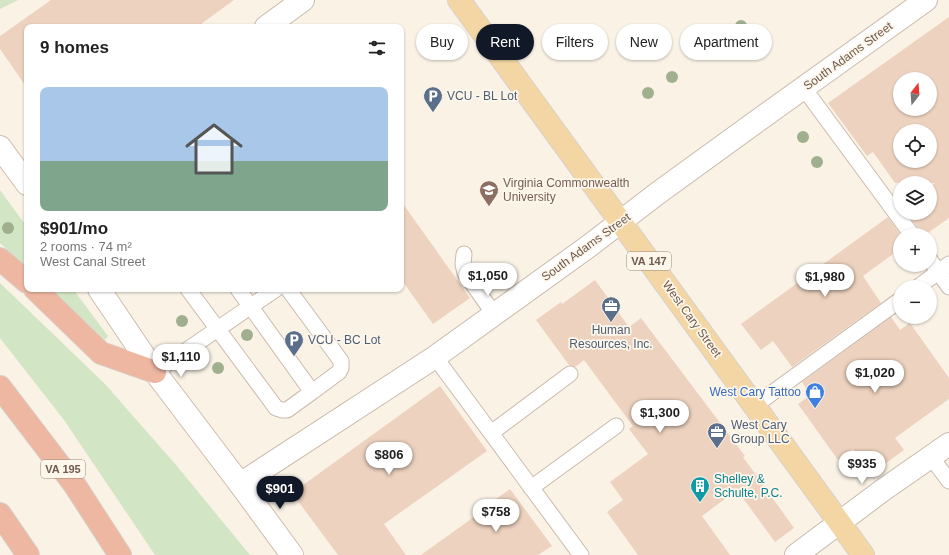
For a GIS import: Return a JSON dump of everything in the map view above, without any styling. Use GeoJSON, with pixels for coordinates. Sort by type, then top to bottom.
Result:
{"type":"FeatureCollection","features":[{"type":"Feature","properties":{"kind":"highway"},"geometry":{"type":"LineString","coordinates":[[0,259],[24,279]]}},
{"type":"Feature","properties":{"kind":"highway"},"geometry":{"type":"LineString","coordinates":[[38,292],[101,353],[155,372]]}},
{"type":"Feature","properties":{"kind":"highway","name":"VA 195"},"geometry":{"type":"LineString","coordinates":[[0,387],[74,484],[120,555]]}},
{"type":"Feature","properties":{"kind":"highway"},"geometry":{"type":"LineString","coordinates":[[0,514],[28,555]]}},
{"type":"Feature","properties":{"kind":"main road","name":"West Cary Street"},"geometry":{"type":"LineString","coordinates":[[459,0],[839,522]]}},
{"type":"Feature","properties":{"kind":"main road","name":"VA 147"},"geometry":{"type":"LineString","coordinates":[[839,522],[863,555]]}},
{"type":"Feature","properties":{"kind":"street"},"geometry":{"type":"LineString","coordinates":[[270,24],[303,0]]}},
{"type":"Feature","properties":{"kind":"street","name":"South Adams Street"},"geometry":{"type":"LineString","coordinates":[[240,484],[435,357],[589,246],[658,193],[803,87],[926,0]]}},
{"type":"Feature","properties":{"kind":"street"},"geometry":{"type":"LineString","coordinates":[[0,147],[24,180]]}},
{"type":"Feature","properties":{"kind":"street"},"geometry":{"type":"LineString","coordinates":[[101,292],[155,372],[292,555]]}},
{"type":"Feature","properties":{"kind":"street"},"geometry":{"type":"LineString","coordinates":[[796,555],[883,490],[949,444]]}},
{"type":"Feature","properties":{"kind":"lane"},"geometry":{"type":"LineString","coordinates":[[803,87],[907,228]]}},
{"type":"Feature","properties":{"kind":"lane"},"geometry":{"type":"LineString","coordinates":[[464,254],[463,264],[465,273],[494,314]]}},
{"type":"Feature","properties":{"kind":"lane"},"geometry":{"type":"LineString","coordinates":[[925,280],[939,265],[949,287]]}},
{"type":"Feature","properties":{"kind":"lane"},"geometry":{"type":"LineString","coordinates":[[190,292],[276,408],[282,410],[287,410],[339,372],[341,368],[341,361],[290,292]]}},
{"type":"Feature","properties":{"kind":"lane"},"geometry":{"type":"LineString","coordinates":[[240,292],[312,392]]}},
{"type":"Feature","properties":{"kind":"lane"},"geometry":{"type":"LineString","coordinates":[[155,372],[272,292]]}},
{"type":"Feature","properties":{"kind":"lane"},"geometry":{"type":"LineString","coordinates":[[754,406],[893,305]]}},
{"type":"Feature","properties":{"kind":"lane"},"geometry":{"type":"LineString","coordinates":[[435,357],[581,555]]}},
{"type":"Feature","properties":{"kind":"lane"},"geometry":{"type":"LineString","coordinates":[[491,432],[570,374]]}},
{"type":"Feature","properties":{"kind":"lane"},"geometry":{"type":"LineString","coordinates":[[531,488],[616,426]]}},
{"type":"Feature","properties":{"kind":"lane"},"geometry":{"type":"LineString","coordinates":[[931,457],[949,481]]}},
{"type":"Feature","properties":{"kind":"green space"},"geometry":{"type":"Polygon","coordinates":[[[0,0],[18,0],[0,9],[0,0]]]}},
{"type":"Feature","properties":{"kind":"green space"},"geometry":{"type":"Polygon","coordinates":[[[0,190],[24,223],[24,264],[0,243],[0,190]]]}},
{"type":"Feature","properties":{"kind":"green space"},"geometry":{"type":"Polygon","coordinates":[[[0,283],[105,384],[176,465],[250,555],[155,555],[64,420],[0,338],[0,283]]]}},
{"type":"Feature","properties":{"kind":"green space"},"geometry":{"type":"Polygon","coordinates":[[[54,292],[75,292],[108,336],[105,340],[54,292]]]}},
{"type":"Feature","properties":{"kind":"building"},"geometry":{"type":"Polygon","coordinates":[[[51,0],[234,0],[201,24],[24,24],[24,84],[0,49],[0,36],[51,0]]]}},
{"type":"Feature","properties":{"kind":"building"},"geometry":{"type":"Polygon","coordinates":[[[949,17],[949,218],[935,228],[918,228],[912,220],[937,220],[937,176],[893,176],[893,180],[873,152],[867,156],[828,103],[949,17]]]}},
{"type":"Feature","properties":{"kind":"building"},"geometry":{"type":"Polygon","coordinates":[[[404,205],[470,298],[433,324],[404,283],[404,205]]]}},
{"type":"Feature","properties":{"kind":"building"},"geometry":{"type":"Polygon","coordinates":[[[888,217],[896,228],[893,228],[893,254],[863,276],[881,303],[792,367],[773,341],[761,350],[741,324],[888,217]]]}},
{"type":"Feature","properties":{"kind":"building"},"geometry":{"type":"Polygon","coordinates":[[[595,280],[629,327],[641,318],[745,456],[743,457],[794,528],[775,542],[737,490],[702,516],[730,555],[638,555],[607,512],[623,500],[610,482],[648,454],[629,429],[633,426],[584,360],[575,367],[569,365],[536,320],[561,302],[562,304],[595,280]]]}},
{"type":"Feature","properties":{"kind":"building"},"geometry":{"type":"Polygon","coordinates":[[[891,317],[893,324],[896,324],[900,330],[911,324],[949,378],[949,399],[895,438],[904,450],[871,474],[853,449],[838,460],[798,404],[811,395],[802,382],[891,317]]]}},
{"type":"Feature","properties":{"kind":"building"},"geometry":{"type":"Polygon","coordinates":[[[440,386],[487,451],[384,524],[406,555],[338,555],[292,493],[440,386]]]}},
{"type":"Feature","properties":{"kind":"building"},"geometry":{"type":"Polygon","coordinates":[[[510,489],[552,546],[538,555],[421,555],[478,514],[477,513],[510,489]]]}},
{"type":"Feature","properties":{"kind":"place","name":"VCU - BL Lot"},"geometry":{"type":"Point","coordinates":[433,113]}},
{"type":"Feature","properties":{"kind":"place","name":"Virginia Commonwealth University"},"geometry":{"type":"Point","coordinates":[489,207]}},
{"type":"Feature","properties":{"kind":"place","name":"Human Resources, Inc."},"geometry":{"type":"Point","coordinates":[611,323]}},
{"type":"Feature","properties":{"kind":"place","name":"VCU - BC Lot"},"geometry":{"type":"Point","coordinates":[294,357]}},
{"type":"Feature","properties":{"kind":"place","name":"West Cary Tattoo"},"geometry":{"type":"Point","coordinates":[815,409]}},
{"type":"Feature","properties":{"kind":"place","name":"West Cary Group LLC"},"geometry":{"type":"Point","coordinates":[717,449]}},
{"type":"Feature","properties":{"kind":"place","name":"Shelley & Schulte, P.C."},"geometry":{"type":"Point","coordinates":[700,503]}}]}
